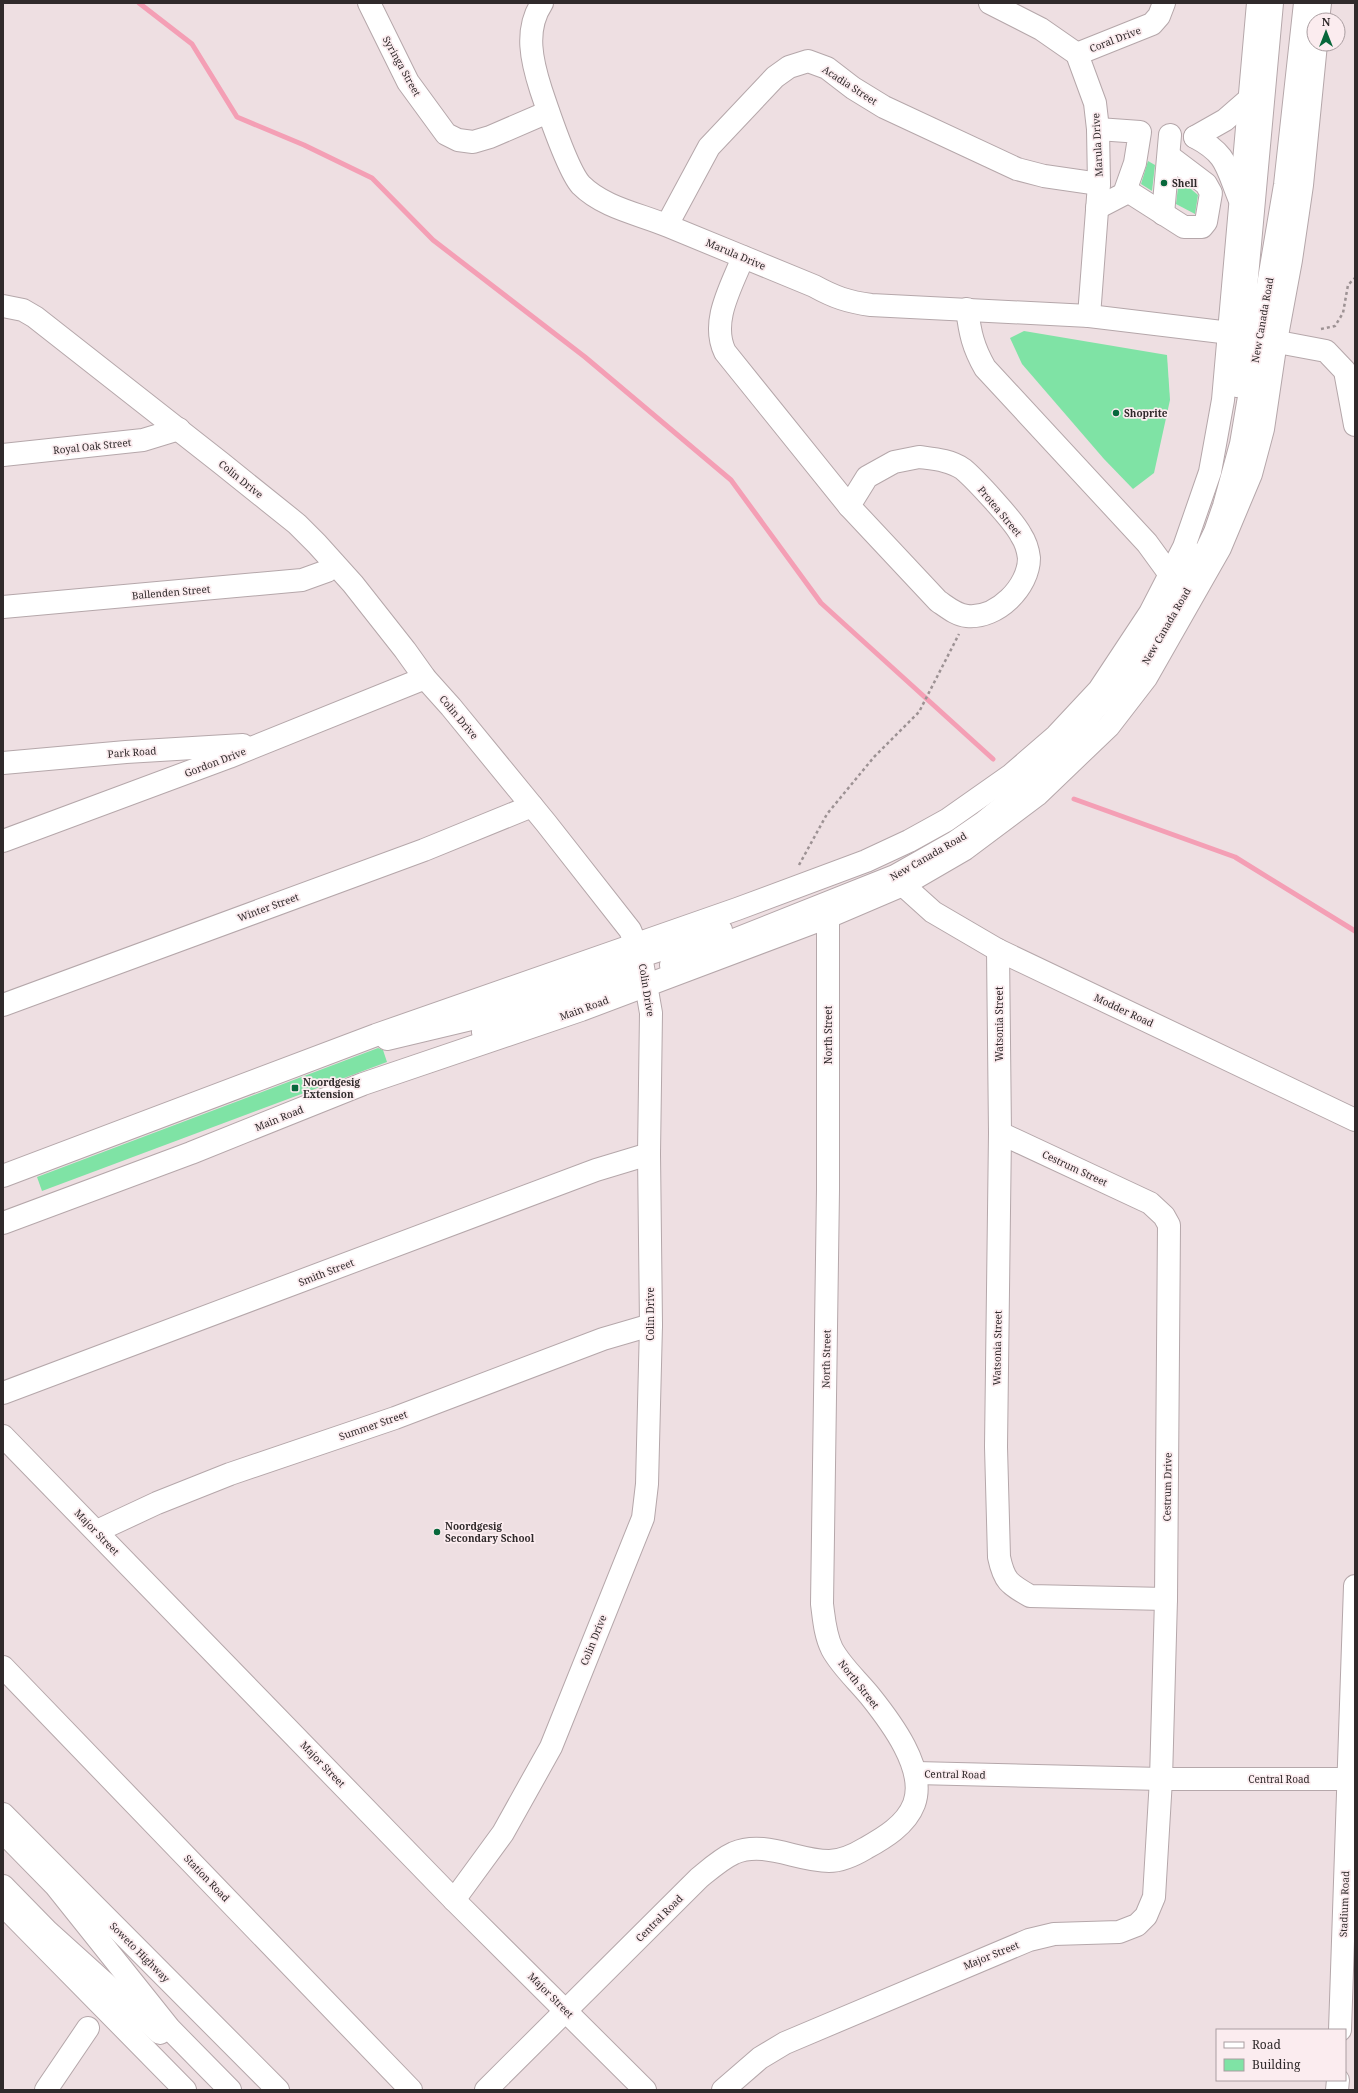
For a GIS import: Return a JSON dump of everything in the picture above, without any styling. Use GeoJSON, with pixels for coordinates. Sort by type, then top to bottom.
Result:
{"type":"FeatureCollection","features":[{"type":"Feature","properties":{"kind":"street","name":"Syringa Street"},"geometry":{"type":"LineString","coordinates":[[368,3],[408,82],[446,134],[458,140],[473,142],[490,137],[548,112]]}},
{"type":"Feature","properties":{"kind":"street","name":"Marula Drive"},"geometry":{"type":"LineString","coordinates":[[542,3],[530,40],[531,55],[548,112],[574,174],[581,185],[607,203],[667,225],[814,286],[836,298],[851,302],[871,305],[1089,316],[1252,337],[1326,351],[1345,371],[1355,425]]}},
{"type":"Feature","properties":{"kind":"street"},"geometry":{"type":"LineString","coordinates":[[990,3],[1041,28],[1077,54]]}},
{"type":"Feature","properties":{"kind":"street","name":"Coral Drive"},"geometry":{"type":"LineString","coordinates":[[1077,54],[1152,24],[1159,16],[1164,3]]}},
{"type":"Feature","properties":{"kind":"street","name":"New Canada Road"},"geometry":{"type":"LineString","coordinates":[[642,965],[828,917],[903,885],[965,850],[1037,795],[1090,747],[1114,720],[1146,678],[1220,548],[1258,452],[1270,391],[1252,337],[1240,198],[1258,3]]}},
{"type":"Feature","properties":{"kind":"street","name":"New Canada Road"},"geometry":{"type":"LineString","coordinates":[[1252,337],[1250,235],[1272,3]]}},
{"type":"Feature","properties":{"kind":"street","name":"New Canada Road"},"geometry":{"type":"LineString","coordinates":[[642,965],[839,886],[897,860],[945,833],[974,814],[1045,760],[1078,730],[1106,698],[1131,664],[1172,595],[1204,529],[1214,503],[1228,453],[1285,186],[1305,3]]}},
{"type":"Feature","properties":{"kind":"street","name":"New Canada Road"},"geometry":{"type":"LineString","coordinates":[[642,965],[737,909],[866,861],[909,841],[947,820],[1011,775],[1056,736],[1099,690],[1115,669],[1171,576],[1184,547],[1203,496],[1212,465],[1222,407],[1252,337],[1302,186],[1315,52]]}},
{"type":"Feature","properties":{"kind":"street","name":"Marula Drive"},"geometry":{"type":"LineString","coordinates":[[1077,54],[1094,103],[1098,129],[1099,184],[1089,316]]}},
{"type":"Feature","properties":{"kind":"street","name":"Acadia Street"},"geometry":{"type":"LineString","coordinates":[[667,225],[709,147],[775,77],[789,66],[808,61],[827,68],[853,88],[884,107],[1017,169],[1044,176],[1099,184]]}},
{"type":"Feature","properties":{"kind":"street"},"geometry":{"type":"LineString","coordinates":[[1240,198],[1222,157],[1212,146],[1195,137],[1225,120],[1248,100]]}},
{"type":"Feature","properties":{"kind":"street"},"geometry":{"type":"LineString","coordinates":[[1097,208],[1119,198],[1126,190],[1135,163],[1140,132],[1098,129]]}},
{"type":"Feature","properties":{"kind":"street"},"geometry":{"type":"LineString","coordinates":[[1126,190],[1163,214],[1184,227],[1202,227],[1206,222],[1211,193],[1206,184],[1169,145],[1163,214]]}},
{"type":"Feature","properties":{"kind":"street"},"geometry":{"type":"LineString","coordinates":[[743,257],[722,312],[719,328],[720,342],[725,352],[849,506],[938,601],[954,612],[967,616]]}},
{"type":"Feature","properties":{"kind":"street","name":"Colin Drive"},"geometry":{"type":"LineString","coordinates":[[3,306],[23,310],[35,317],[179,429],[297,524],[335,565],[405,650],[425,678],[451,707],[532,806],[630,930],[642,965],[652,1026],[650,1325],[647,1484],[643,1518],[551,1747],[503,1834],[454,1900]]}},
{"type":"Feature","properties":{"kind":"street"},"geometry":{"type":"LineString","coordinates":[[967,309],[970,333],[974,348],[985,368],[1147,543],[1171,576]]}},
{"type":"Feature","properties":{"kind":"street","name":"Royal Oak Street"},"geometry":{"type":"LineString","coordinates":[[3,455],[143,440],[179,429]]}},
{"type":"Feature","properties":{"kind":"street","name":"Protea Street"},"geometry":{"type":"LineString","coordinates":[[849,506],[867,477],[894,462],[920,457],[933,458],[948,461],[963,469],[1021,533],[1029,556],[1028,569],[1024,580],[1005,603],[988,613],[967,616]]}},
{"type":"Feature","properties":{"kind":"street","name":"Ballenden Street"},"geometry":{"type":"LineString","coordinates":[[3,607],[302,580],[327,571],[335,565]]}},
{"type":"Feature","properties":{"kind":"street","name":"Gordon Drive"},"geometry":{"type":"LineString","coordinates":[[3,841],[261,743],[425,678]]}},
{"type":"Feature","properties":{"kind":"street","name":"Park Road"},"geometry":{"type":"LineString","coordinates":[[3,764],[126,752],[261,743]]}},
{"type":"Feature","properties":{"kind":"street","name":"Winter Street"},"geometry":{"type":"LineString","coordinates":[[3,1005],[424,850],[532,806]]}},
{"type":"Feature","properties":{"kind":"street","name":"Modder Road"},"geometry":{"type":"LineString","coordinates":[[903,885],[933,912],[998,950],[1355,1120]]}},
{"type":"Feature","properties":{"kind":"street","name":"North Street"},"geometry":{"type":"LineString","coordinates":[[828,917],[828,1190],[822,1604],[825,1631],[832,1649],[870,1696],[897,1735],[916,1773]]}},
{"type":"Feature","properties":{"kind":"street","name":"Watsonia Street"},"geometry":{"type":"LineString","coordinates":[[998,950],[1000,1134],[996,1447],[999,1557],[1002,1572],[1010,1585],[1030,1596],[1166,1599]]}},
{"type":"Feature","properties":{"kind":"street"},"geometry":{"type":"LineString","coordinates":[[3,1176],[376,1035],[642,965]]}},
{"type":"Feature","properties":{"kind":"street"},"geometry":{"type":"LineString","coordinates":[[3,1182],[378,1042],[471,1019],[642,965]]}},
{"type":"Feature","properties":{"kind":"street","name":"Main Road"},"geometry":{"type":"LineString","coordinates":[[3,1213],[186,1144],[642,965]]}},
{"type":"Feature","properties":{"kind":"street","name":"Main Road"},"geometry":{"type":"LineString","coordinates":[[3,1223],[191,1153],[363,1084],[642,965]]}},
{"type":"Feature","properties":{"kind":"street","name":"Cestrum Street"},"geometry":{"type":"LineString","coordinates":[[1000,1134],[1150,1202]]}},
{"type":"Feature","properties":{"kind":"street","name":"Smith Street"},"geometry":{"type":"LineString","coordinates":[[3,1392],[596,1170],[650,1154]]}},
{"type":"Feature","properties":{"kind":"street","name":"Cestrum Drive"},"geometry":{"type":"LineString","coordinates":[[1150,1202],[1164,1216],[1169,1226],[1170,1234],[1166,1599],[1161,1779]]}},
{"type":"Feature","properties":{"kind":"street","name":"Summer Street"},"geometry":{"type":"LineString","coordinates":[[97,1531],[157,1503],[230,1474],[395,1418],[603,1340],[650,1325]]}},
{"type":"Feature","properties":{"kind":"street","name":"Major Street"},"geometry":{"type":"LineString","coordinates":[[3,1436],[454,1900],[645,2090]]}},
{"type":"Feature","properties":{"kind":"street","name":"Stadium Road"},"geometry":{"type":"LineString","coordinates":[[1340,2029],[1352,1779],[1355,1586]]}},
{"type":"Feature","properties":{"kind":"street","name":"Station Road"},"geometry":{"type":"LineString","coordinates":[[3,1666],[411,2090]]}},
{"type":"Feature","properties":{"kind":"street","name":"Central Road"},"geometry":{"type":"LineString","coordinates":[[486,2090],[700,1878],[717,1863],[734,1853],[762,1848],[808,1859],[830,1861],[857,1854],[886,1837],[903,1821],[914,1804],[916,1773],[1161,1779],[1352,1779]]}},
{"type":"Feature","properties":{"kind":"street","name":"Major Street"},"geometry":{"type":"LineString","coordinates":[[723,2090],[760,2058],[785,2043],[1029,1940],[1054,1934],[1119,1932],[1137,1925],[1146,1916],[1154,1897],[1161,1779]]}},
{"type":"Feature","properties":{"kind":"street","name":"Soweto Highway"},"geometry":{"type":"LineString","coordinates":[[3,1814],[278,2090]]}},
{"type":"Feature","properties":{"kind":"street","name":"Soweto Highway"},"geometry":{"type":"LineString","coordinates":[[3,1832],[55,1885],[170,2029],[230,2090]]}},
{"type":"Feature","properties":{"kind":"street"},"geometry":{"type":"LineString","coordinates":[[3,1886],[47,1931],[171,2043],[216,2090]]}},
{"type":"Feature","properties":{"kind":"street"},"geometry":{"type":"LineString","coordinates":[[3,1905],[185,2090]]}},
{"type":"Feature","properties":{"kind":"street"},"geometry":{"type":"LineString","coordinates":[[46,2090],[88,2028]]}},
{"type":"Feature","properties":{"kind":"path"},"geometry":{"type":"LineString","coordinates":[[1320,330],[1335,326],[1343,313],[1348,285],[1355,278]]}},
{"type":"Feature","properties":{"kind":"path"},"geometry":{"type":"LineString","coordinates":[[798,866],[827,814],[874,757],[919,712],[933,688],[967,616]]}},
{"type":"Feature","properties":{"kind":"building"},"geometry":{"type":"Polygon","coordinates":[[[1148,161],[1155,165],[1152,191],[1141,184],[1148,161]]]}},
{"type":"Feature","properties":{"kind":"building"},"geometry":{"type":"Polygon","coordinates":[[[1179,179],[1198,195],[1195,214],[1176,204],[1179,179]]]}},
{"type":"Feature","properties":{"kind":"building","name":"Shoprite"},"geometry":{"type":"Polygon","coordinates":[[[1024,331],[1167,355],[1170,400],[1154,473],[1133,489],[1104,459],[1022,364],[1010,338],[1024,331]]]}},
{"type":"Feature","properties":{"kind":"building"},"geometry":{"type":"Polygon","coordinates":[[[378,1048],[383,1050],[387,1062],[42,1191],[37,1177],[378,1048]]]}},
{"type":"Feature","properties":{"kind":"waterway"},"geometry":{"type":"LineString","coordinates":[[139,3],[192,44],[237,117],[304,145],[372,178],[433,240],[585,357],[731,480],[821,603],[993,759]]}},
{"type":"Feature","properties":{"kind":"waterway"},"geometry":{"type":"LineString","coordinates":[[1074,799],[1235,857],[1355,931]]}},
{"type":"Feature","properties":{"kind":"place","name":"Shell"},"geometry":{"type":"Point","coordinates":[1164,183]}},
{"type":"Feature","properties":{"kind":"place","name":"Shoprite"},"geometry":{"type":"Point","coordinates":[1116,413]}},
{"type":"Feature","properties":{"kind":"place","name":"Noordgesig Extension"},"geometry":{"type":"Point","coordinates":[295,1088]}},
{"type":"Feature","properties":{"kind":"place","name":"Noordgesig Secondary School"},"geometry":{"type":"Point","coordinates":[437,1532]}}]}
